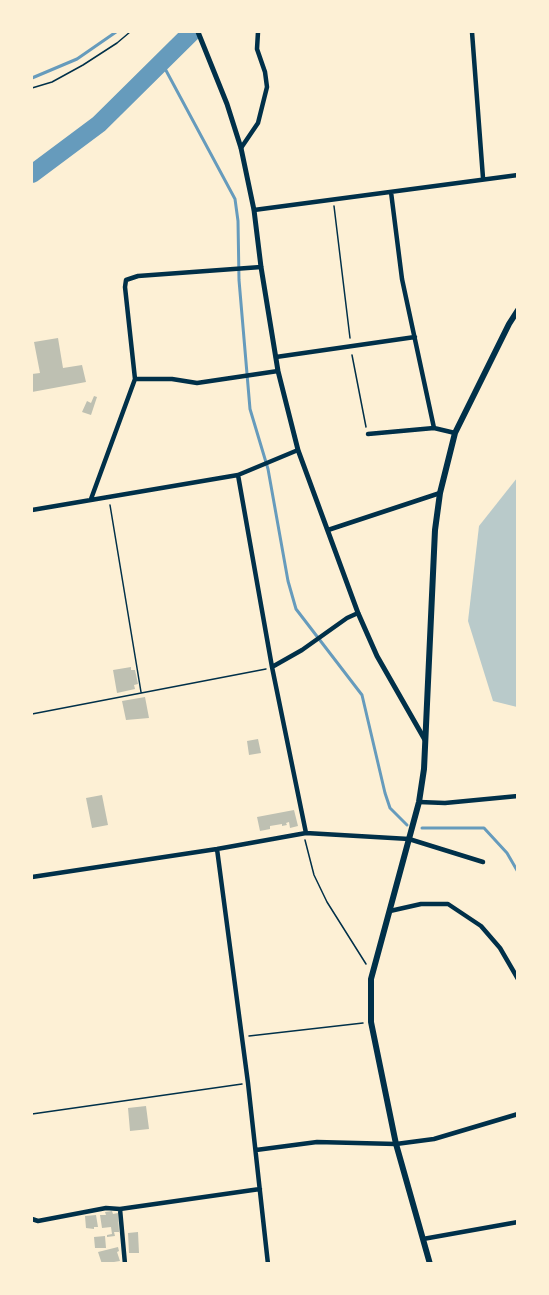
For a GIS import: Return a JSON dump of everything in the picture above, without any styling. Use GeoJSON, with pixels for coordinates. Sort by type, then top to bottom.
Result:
{"type":"FeatureCollection","features":[{"type":"Feature","properties":{"kind":"main road"},"geometry":{"type":"LineString","coordinates":[[430,1263],[396,1144],[371,1022],[372,975],[419,802],[424,770],[435,530],[440,493],[455,433],[518,310]]}},
{"type":"Feature","properties":{"kind":"street"},"geometry":{"type":"LineString","coordinates":[[198,32],[227,104],[241,148],[254,210],[278,371],[298,450],[358,613],[377,656],[424,740]]}},
{"type":"Feature","properties":{"kind":"street"},"geometry":{"type":"LineString","coordinates":[[241,148],[258,123],[267,87],[265,72],[257,49],[258,32]]}},
{"type":"Feature","properties":{"kind":"street"},"geometry":{"type":"LineString","coordinates":[[472,32],[483,178]]}},
{"type":"Feature","properties":{"kind":"street"},"geometry":{"type":"LineString","coordinates":[[254,210],[518,175]]}},
{"type":"Feature","properties":{"kind":"street"},"geometry":{"type":"LineString","coordinates":[[391,192],[402,279],[434,428]]}},
{"type":"Feature","properties":{"kind":"street"},"geometry":{"type":"LineString","coordinates":[[91,499],[135,379],[126,280],[138,276],[261,267]]}},
{"type":"Feature","properties":{"kind":"street"},"geometry":{"type":"LineString","coordinates":[[276,357],[415,336]]}},
{"type":"Feature","properties":{"kind":"street"},"geometry":{"type":"LineString","coordinates":[[135,379],[197,382],[278,371]]}},
{"type":"Feature","properties":{"kind":"street"},"geometry":{"type":"LineString","coordinates":[[368,434],[434,428],[455,433]]}},
{"type":"Feature","properties":{"kind":"street"},"geometry":{"type":"LineString","coordinates":[[32,510],[238,475],[298,450]]}},
{"type":"Feature","properties":{"kind":"street"},"geometry":{"type":"LineString","coordinates":[[238,475],[272,667],[305,833]]}},
{"type":"Feature","properties":{"kind":"street"},"geometry":{"type":"LineString","coordinates":[[328,530],[440,493]]}},
{"type":"Feature","properties":{"kind":"street"},"geometry":{"type":"LineString","coordinates":[[272,667],[358,613]]}},
{"type":"Feature","properties":{"kind":"street"},"geometry":{"type":"LineString","coordinates":[[419,802],[445,803],[518,796]]}},
{"type":"Feature","properties":{"kind":"street"},"geometry":{"type":"LineString","coordinates":[[32,877],[305,833],[409,839],[483,862]]}},
{"type":"Feature","properties":{"kind":"street"},"geometry":{"type":"LineString","coordinates":[[217,849],[248,1083],[268,1263]]}},
{"type":"Feature","properties":{"kind":"street"},"geometry":{"type":"LineString","coordinates":[[390,911],[421,904],[448,904],[481,926],[500,948],[518,979]]}},
{"type":"Feature","properties":{"kind":"street"},"geometry":{"type":"LineString","coordinates":[[256,1150],[317,1142],[396,1144],[434,1139],[518,1114]]}},
{"type":"Feature","properties":{"kind":"street"},"geometry":{"type":"LineString","coordinates":[[32,1220],[38,1221],[106,1208],[120,1209],[260,1189]]}},
{"type":"Feature","properties":{"kind":"street"},"geometry":{"type":"LineString","coordinates":[[120,1209],[125,1263]]}},
{"type":"Feature","properties":{"kind":"street"},"geometry":{"type":"LineString","coordinates":[[423,1239],[518,1222]]}},
{"type":"Feature","properties":{"kind":"path"},"geometry":{"type":"LineString","coordinates":[[32,88],[52,82],[83,65],[130,32]]}},
{"type":"Feature","properties":{"kind":"path"},"geometry":{"type":"LineString","coordinates":[[334,199],[351,347],[368,434]]}},
{"type":"Feature","properties":{"kind":"path"},"geometry":{"type":"LineString","coordinates":[[108,496],[141,693]]}},
{"type":"Feature","properties":{"kind":"path"},"geometry":{"type":"LineString","coordinates":[[32,714],[272,667]]}},
{"type":"Feature","properties":{"kind":"path"},"geometry":{"type":"LineString","coordinates":[[305,833],[314,875],[327,902],[372,975]]}},
{"type":"Feature","properties":{"kind":"path"},"geometry":{"type":"LineString","coordinates":[[242,1037],[371,1022]]}},
{"type":"Feature","properties":{"kind":"path"},"geometry":{"type":"LineString","coordinates":[[32,1114],[248,1083]]}},
{"type":"Feature","properties":{"kind":"shaded area"},"geometry":{"type":"Polygon","coordinates":[[[517,478],[517,707],[493,701],[468,621],[479,526],[517,478]]]}},
{"type":"Feature","properties":{"kind":"building"},"geometry":{"type":"Polygon","coordinates":[[[58,338],[63,368],[82,365],[86,382],[32,392],[32,374],[40,373],[34,342],[58,338]]]}},
{"type":"Feature","properties":{"kind":"building"},"geometry":{"type":"Polygon","coordinates":[[[94,396],[97,397],[91,415],[82,412],[87,401],[91,403],[94,396]]]}},
{"type":"Feature","properties":{"kind":"building"},"geometry":{"type":"Polygon","coordinates":[[[131,667],[131,670],[135,670],[138,684],[134,685],[135,689],[117,693],[113,670],[131,667]]]}},
{"type":"Feature","properties":{"kind":"building"},"geometry":{"type":"Polygon","coordinates":[[[145,697],[149,718],[126,720],[122,701],[145,697]]]}},
{"type":"Feature","properties":{"kind":"building"},"geometry":{"type":"Polygon","coordinates":[[[258,739],[261,753],[249,755],[247,741],[258,739]]]}},
{"type":"Feature","properties":{"kind":"building"},"geometry":{"type":"Polygon","coordinates":[[[102,795],[108,825],[92,828],[86,798],[102,795]]]}},
{"type":"Feature","properties":{"kind":"building"},"geometry":{"type":"Polygon","coordinates":[[[294,810],[298,826],[290,828],[289,822],[286,823],[287,825],[270,826],[270,829],[260,831],[257,817],[294,810]]]}},
{"type":"Feature","properties":{"kind":"building"},"geometry":{"type":"Polygon","coordinates":[[[146,1106],[149,1129],[130,1131],[128,1108],[146,1106]]]}},
{"type":"Feature","properties":{"kind":"building"},"geometry":{"type":"Polygon","coordinates":[[[112,1211],[113,1214],[118,1213],[119,1232],[114,1232],[115,1236],[107,1237],[112,1234],[111,1227],[102,1228],[100,1215],[106,1215],[105,1212],[112,1211]]]}},
{"type":"Feature","properties":{"kind":"building"},"geometry":{"type":"Polygon","coordinates":[[[96,1215],[98,1227],[86,1228],[85,1216],[96,1215]]]}},
{"type":"Feature","properties":{"kind":"building"},"geometry":{"type":"Polygon","coordinates":[[[138,1232],[139,1253],[129,1253],[128,1233],[138,1232]]]}},
{"type":"Feature","properties":{"kind":"building"},"geometry":{"type":"Polygon","coordinates":[[[105,1236],[106,1248],[95,1248],[94,1237],[105,1236]]]}},
{"type":"Feature","properties":{"kind":"building"},"geometry":{"type":"Polygon","coordinates":[[[118,1247],[120,1261],[102,1264],[98,1252],[118,1247]]]}},
{"type":"Feature","properties":{"kind":"waterway"},"geometry":{"type":"LineString","coordinates":[[32,78],[77,59],[116,32]]}},
{"type":"Feature","properties":{"kind":"waterway"},"geometry":{"type":"LineString","coordinates":[[32,174],[99,124],[192,32]]}},
{"type":"Feature","properties":{"kind":"waterway"},"geometry":{"type":"LineString","coordinates":[[162,63],[235,199],[250,409],[268,469],[288,581],[296,609],[362,695],[390,808],[407,825]]}},
{"type":"Feature","properties":{"kind":"waterway"},"geometry":{"type":"LineString","coordinates":[[422,828],[484,828],[507,853],[518,872]]}}]}
